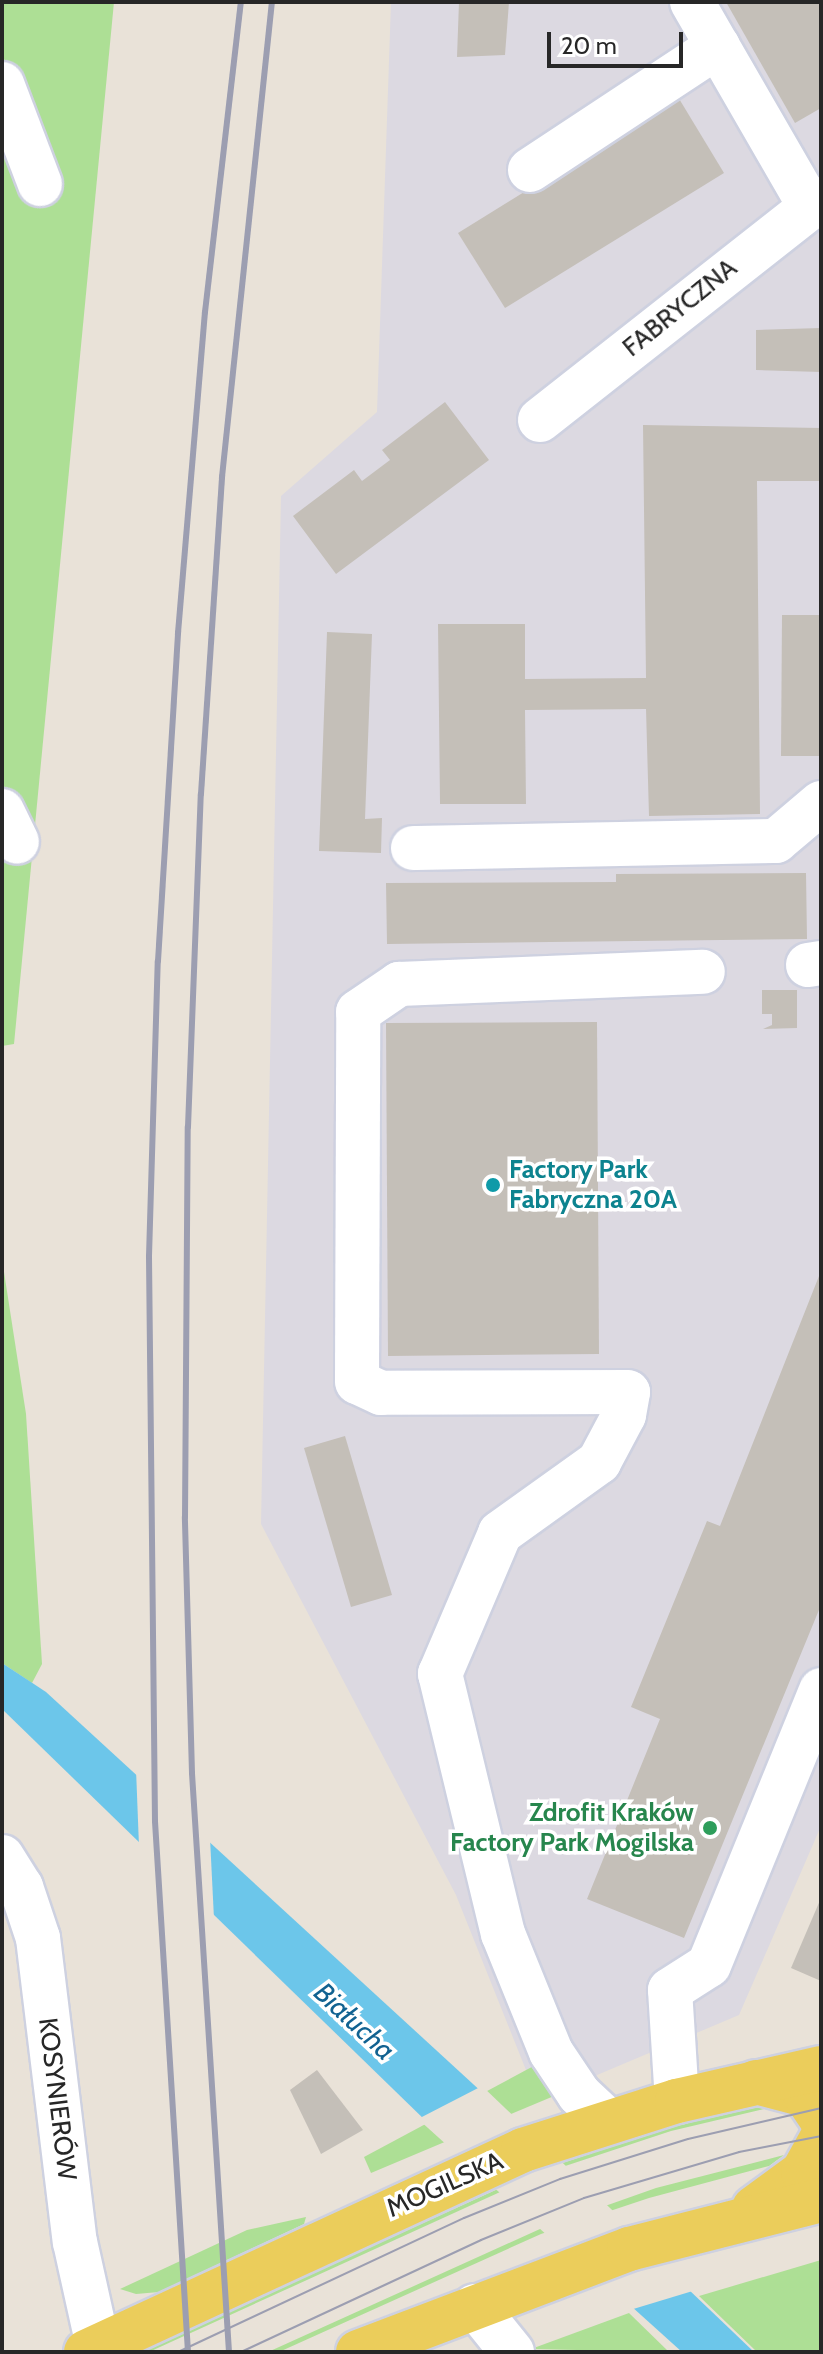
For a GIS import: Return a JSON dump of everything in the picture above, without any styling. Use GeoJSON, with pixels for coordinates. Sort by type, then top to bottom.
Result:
{"type":"FeatureCollection","features":[{"type":"Feature","properties":{"kind":"main road","name":"MOGILSKA"},"geometry":{"type":"LineString","coordinates":[[92,2349],[523,2150],[677,2101],[821,2068]]}},
{"type":"Feature","properties":{"kind":"main road"},"geometry":{"type":"LineString","coordinates":[[745,2083],[794,2090],[813,2102],[821,2119]]}},
{"type":"Feature","properties":{"kind":"main road"},"geometry":{"type":"LineString","coordinates":[[729,2220],[791,2184],[810,2163],[821,2139]]}},
{"type":"Feature","properties":{"kind":"main road"},"geometry":{"type":"LineString","coordinates":[[358,2352],[520,2289],[729,2220],[821,2200]]}},
{"type":"Feature","properties":{"kind":"street"},"geometry":{"type":"LineString","coordinates":[[692,2],[815,202]]}},
{"type":"Feature","properties":{"kind":"street"},"geometry":{"type":"LineString","coordinates":[[530,170],[718,46]]}},
{"type":"Feature","properties":{"kind":"street"},"geometry":{"type":"LineString","coordinates":[[2,84],[40,184]]}},
{"type":"Feature","properties":{"kind":"street","name":"FABRYCZNA"},"geometry":{"type":"LineString","coordinates":[[540,420],[815,202]]}},
{"type":"Feature","properties":{"kind":"street"},"geometry":{"type":"LineString","coordinates":[[413,848],[776,841],[821,803]]}},
{"type":"Feature","properties":{"kind":"street"},"geometry":{"type":"LineString","coordinates":[[609,2122],[579,2094],[551,2052],[503,1934],[440,1674],[500,1533],[599,1462],[624,1415],[628,1392],[381,1393],[357,1382],[358,1012],[399,984],[703,972]]}},
{"type":"Feature","properties":{"kind":"street"},"geometry":{"type":"LineString","coordinates":[[677,2101],[670,1990],[709,1965],[821,1690]]}},
{"type":"Feature","properties":{"kind":"street","name":"KOSYNIERÓW"},"geometry":{"type":"LineString","coordinates":[[2,1857],[21,1887],[38,1938],[75,2242],[92,2349]]}},
{"type":"Feature","properties":{"kind":"street"},"geometry":{"type":"LineString","coordinates":[[475,2306],[512,2352]]}},
{"type":"Feature","properties":{"kind":"shaded area"},"geometry":{"type":"Polygon","coordinates":[[[391,2],[821,2],[821,1826],[739,2015],[538,2100],[456,1895],[261,1524],[281,496],[377,412],[391,2]]]}},
{"type":"Feature","properties":{"kind":"green space"},"geometry":{"type":"Polygon","coordinates":[[[2,2],[114,2],[14,1044],[2,1046],[2,2]]]}},
{"type":"Feature","properties":{"kind":"green space"},"geometry":{"type":"Polygon","coordinates":[[[2,1259],[26,1414],[42,1664],[32,1683],[2,1663],[2,1259]]]}},
{"type":"Feature","properties":{"kind":"green space"},"geometry":{"type":"Polygon","coordinates":[[[541,2062],[554,2096],[371,2173],[364,2157],[541,2062]]]}},
{"type":"Feature","properties":{"kind":"green space"},"geometry":{"type":"Polygon","coordinates":[[[751,2106],[768,2108],[671,2131],[535,2176],[149,2352],[139,2352],[533,2173],[651,2133],[751,2106]]]}},
{"type":"Feature","properties":{"kind":"green space"},"geometry":{"type":"Polygon","coordinates":[[[784,2155],[769,2166],[649,2198],[541,2234],[279,2352],[268,2352],[540,2229],[656,2188],[784,2155]]]}},
{"type":"Feature","properties":{"kind":"green space"},"geometry":{"type":"Polygon","coordinates":[[[306,2217],[304,2224],[159,2292],[136,2294],[120,2289],[247,2230],[306,2217]]]}},
{"type":"Feature","properties":{"kind":"green space"},"geometry":{"type":"Polygon","coordinates":[[[821,2260],[821,2352],[757,2352],[699,2296],[821,2260]]]}},
{"type":"Feature","properties":{"kind":"green space"},"geometry":{"type":"Polygon","coordinates":[[[629,2313],[669,2352],[531,2349],[629,2313]]]}},
{"type":"Feature","properties":{"kind":"water","name":"Białucha"},"geometry":{"type":"Polygon","coordinates":[[[2,1663],[46,1692],[485,2095],[754,2352],[682,2352],[428,2123],[2,1709],[2,1663]]]}},
{"type":"Feature","properties":{"kind":"pier"},"geometry":{"type":"Polygon","coordinates":[[[136,1769],[210,1838],[214,1919],[139,1846],[136,1769]]]}},
{"type":"Feature","properties":{"kind":"pier"},"geometry":{"type":"Polygon","coordinates":[[[482,2086],[696,2290],[630,2310],[418,2119],[482,2086]]]}},
{"type":"Feature","properties":{"kind":"building"},"geometry":{"type":"Polygon","coordinates":[[[459,2],[509,2],[505,55],[457,57],[459,2]]]}},
{"type":"Feature","properties":{"kind":"building"},"geometry":{"type":"Polygon","coordinates":[[[726,2],[821,2],[821,108],[795,123],[726,2]]]}},
{"type":"Feature","properties":{"kind":"building"},"geometry":{"type":"Polygon","coordinates":[[[678,97],[724,173],[505,308],[458,233],[678,97]]]}},
{"type":"Feature","properties":{"kind":"building"},"geometry":{"type":"Polygon","coordinates":[[[821,328],[821,372],[756,370],[756,330],[821,328]]]}},
{"type":"Feature","properties":{"kind":"building"},"geometry":{"type":"Polygon","coordinates":[[[445,402],[489,460],[336,574],[293,516],[354,470],[362,481],[390,460],[382,450],[445,402]]]}},
{"type":"Feature","properties":{"kind":"building"},"geometry":{"type":"Polygon","coordinates":[[[643,425],[821,428],[821,481],[757,481],[760,814],[649,816],[646,709],[525,710],[526,804],[440,804],[438,624],[525,624],[525,679],[646,678],[643,425]]]}},
{"type":"Feature","properties":{"kind":"building"},"geometry":{"type":"Polygon","coordinates":[[[782,615],[821,615],[821,756],[781,756],[782,615]]]}},
{"type":"Feature","properties":{"kind":"building"},"geometry":{"type":"Polygon","coordinates":[[[327,632],[372,634],[365,819],[382,818],[381,853],[319,851],[327,632]]]}},
{"type":"Feature","properties":{"kind":"building"},"geometry":{"type":"Polygon","coordinates":[[[806,873],[807,939],[387,944],[386,883],[616,882],[616,874],[806,873]]]}},
{"type":"Feature","properties":{"kind":"building"},"geometry":{"type":"Polygon","coordinates":[[[762,990],[797,990],[797,1028],[763,1029],[772,1025],[772,1014],[762,1014],[762,990]]]}},
{"type":"Feature","properties":{"kind":"building","name":"Factory Park Fabryczna 20A"},"geometry":{"type":"Polygon","coordinates":[[[597,1022],[599,1354],[388,1356],[386,1023],[597,1022]]]}},
{"type":"Feature","properties":{"kind":"building"},"geometry":{"type":"Polygon","coordinates":[[[821,1271],[821,1605],[684,1938],[587,1899],[660,1719],[631,1707],[707,1521],[720,1526],[821,1271]]]}},
{"type":"Feature","properties":{"kind":"building"},"geometry":{"type":"Polygon","coordinates":[[[345,1436],[392,1595],[351,1607],[304,1448],[345,1436]]]}},
{"type":"Feature","properties":{"kind":"building"},"geometry":{"type":"Polygon","coordinates":[[[821,1898],[821,1981],[791,1968],[821,1898]]]}},
{"type":"Feature","properties":{"kind":"building"},"geometry":{"type":"Polygon","coordinates":[[[317,2070],[363,2130],[321,2154],[290,2090],[317,2070]]]}},
{"type":"Feature","properties":{"kind":"tram line"},"geometry":{"type":"LineString","coordinates":[[178,2352],[464,2218],[560,2179],[688,2139],[821,2108]]}},
{"type":"Feature","properties":{"kind":"tram line"},"geometry":{"type":"LineString","coordinates":[[241,2352],[481,2240],[584,2198],[739,2152],[821,2136]]}},
{"type":"Feature","properties":{"kind":"railway"},"geometry":{"type":"LineString","coordinates":[[188,2352],[155,1821],[149,1256],[158,961],[178,633],[205,312],[241,2]]}},
{"type":"Feature","properties":{"kind":"railway"},"geometry":{"type":"LineString","coordinates":[[229,2352],[192,1773],[185,1517],[188,1127],[201,794],[222,477],[272,2]]}},
{"type":"Feature","properties":{"kind":"place","name":"Factory Park Fabryczna 20A"},"geometry":{"type":"Point","coordinates":[493,1185]}},
{"type":"Feature","properties":{"kind":"place","name":"Zdrofit Kraków Factory Park Mogilska"},"geometry":{"type":"Point","coordinates":[710,1828]}}]}
